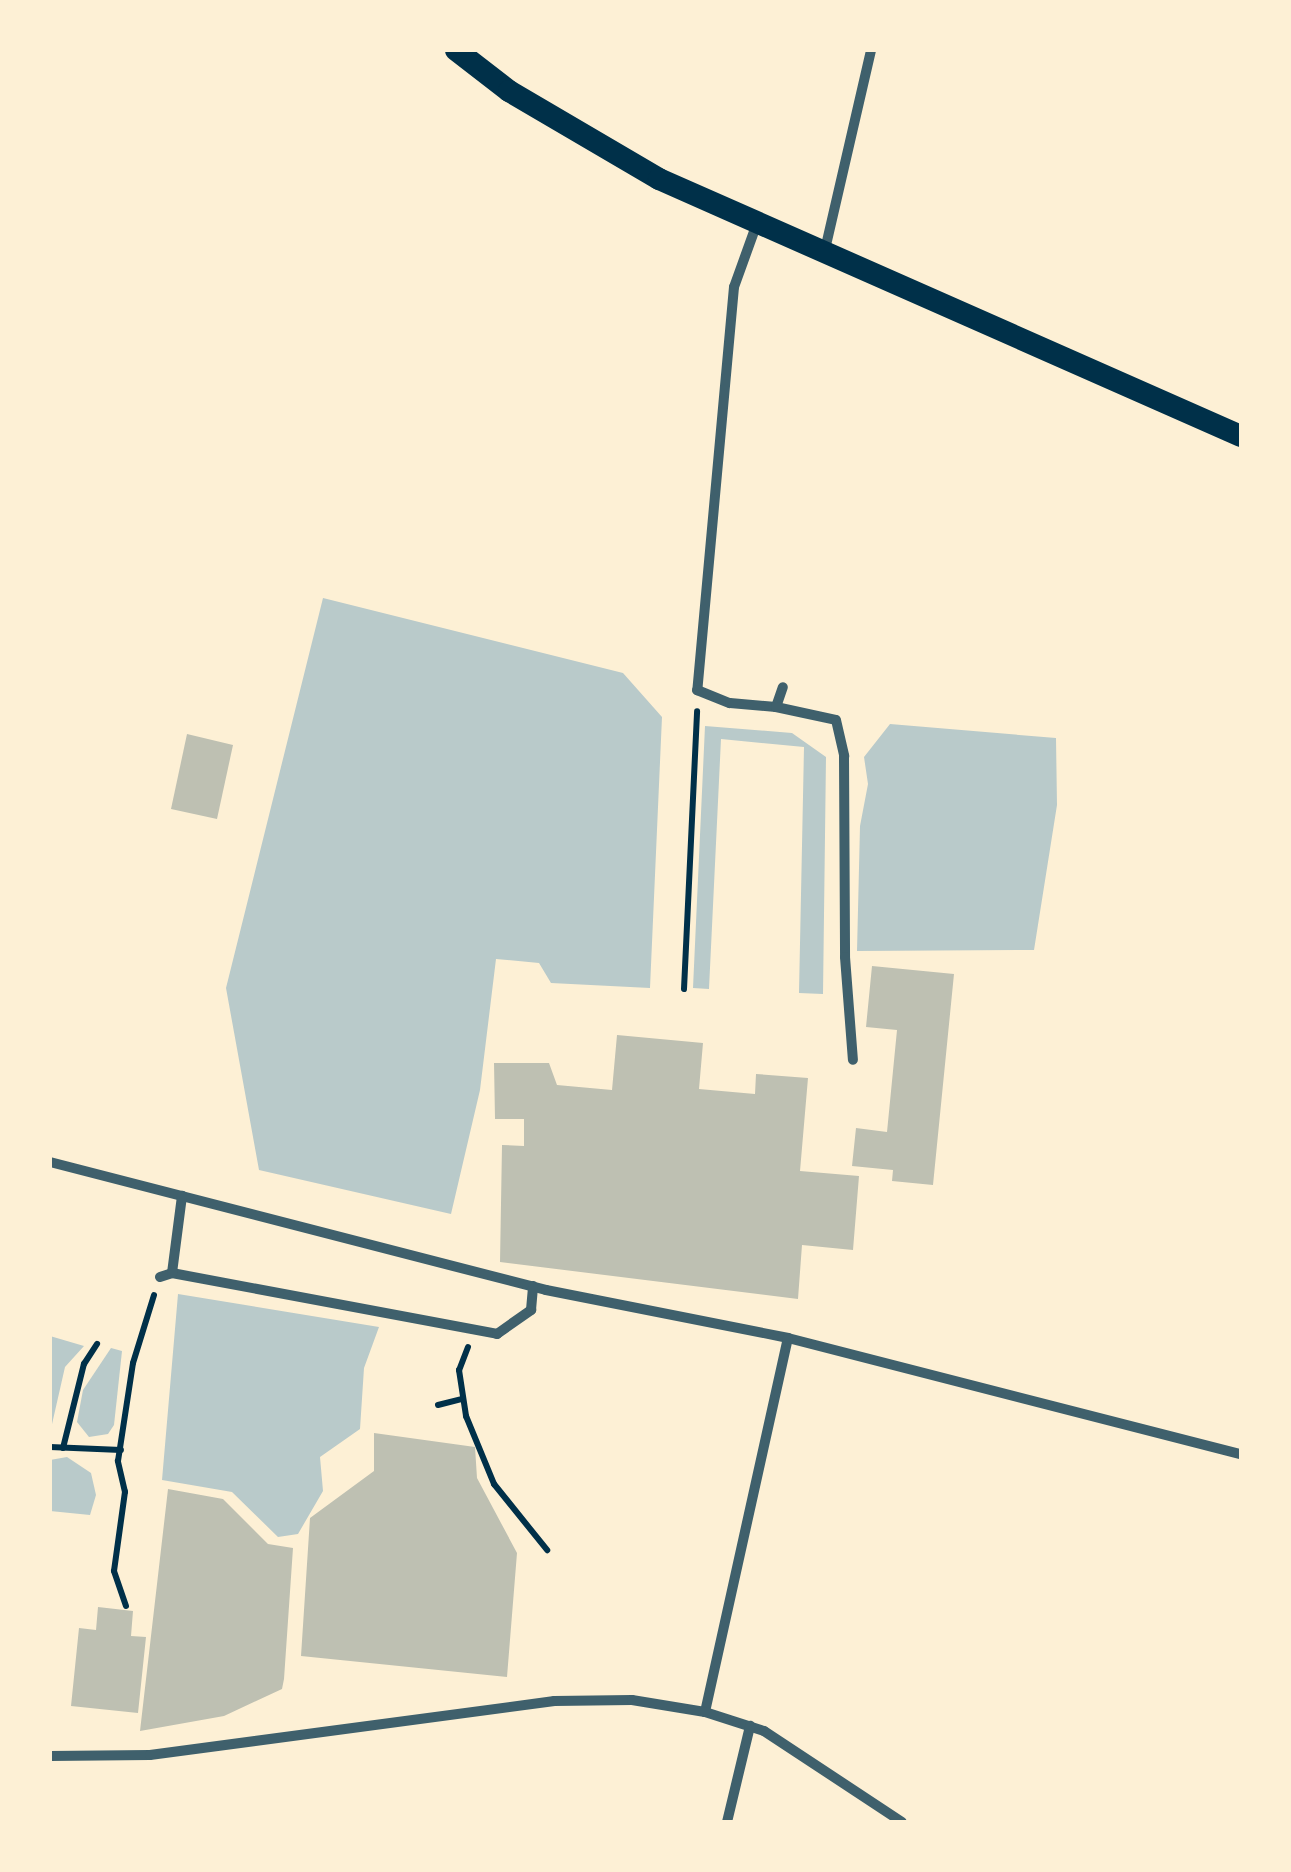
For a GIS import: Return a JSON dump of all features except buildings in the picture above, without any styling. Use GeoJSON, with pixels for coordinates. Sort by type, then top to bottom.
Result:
{"type":"FeatureCollection","features":[{"type":"Feature","properties":{"kind":"main road"},"geometry":{"type":"LineString","coordinates":[[456,50],[574,131],[756,226],[1241,436]]}},
{"type":"Feature","properties":{"kind":"street"},"geometry":{"type":"LineString","coordinates":[[823,255],[871,50]]}},
{"type":"Feature","properties":{"kind":"street"},"geometry":{"type":"LineString","coordinates":[[756,226],[734,287],[697,690],[730,703],[776,707],[836,720],[844,756],[845,957],[853,1060]]}},
{"type":"Feature","properties":{"kind":"street"},"geometry":{"type":"LineString","coordinates":[[776,707],[783,687]]}},
{"type":"Feature","properties":{"kind":"street"},"geometry":{"type":"LineString","coordinates":[[50,1162],[533,1286],[788,1338],[1241,1454]]}},
{"type":"Feature","properties":{"kind":"street"},"geometry":{"type":"LineString","coordinates":[[172,1273],[182,1196]]}},
{"type":"Feature","properties":{"kind":"street"},"geometry":{"type":"LineString","coordinates":[[160,1277],[172,1273],[497,1334],[531,1310],[533,1286]]}},
{"type":"Feature","properties":{"kind":"street"},"geometry":{"type":"LineString","coordinates":[[705,1712],[788,1338]]}},
{"type":"Feature","properties":{"kind":"street"},"geometry":{"type":"LineString","coordinates":[[50,1756],[150,1754],[554,1701],[632,1700],[705,1712],[750,1726],[902,1822]]}},
{"type":"Feature","properties":{"kind":"street"},"geometry":{"type":"LineString","coordinates":[[727,1822],[750,1726]]}},
{"type":"Feature","properties":{"kind":"path"},"geometry":{"type":"LineString","coordinates":[[684,989],[698,710]]}},
{"type":"Feature","properties":{"kind":"path"},"geometry":{"type":"LineString","coordinates":[[126,1606],[114,1571],[125,1492],[121,1450],[133,1362],[160,1277]]}},
{"type":"Feature","properties":{"kind":"path"},"geometry":{"type":"LineString","coordinates":[[475,1332],[459,1370],[462,1399],[494,1484],[547,1550]]}},
{"type":"Feature","properties":{"kind":"path"},"geometry":{"type":"LineString","coordinates":[[62,1448],[84,1364],[96,1344]]}},
{"type":"Feature","properties":{"kind":"path"},"geometry":{"type":"LineString","coordinates":[[438,1405],[462,1399]]}},
{"type":"Feature","properties":{"kind":"path"},"geometry":{"type":"LineString","coordinates":[[50,1448],[121,1450]]}},
{"type":"Feature","properties":{"kind":"shaded area"},"geometry":{"type":"Polygon","coordinates":[[[323,598],[623,673],[662,717],[650,988],[551,983],[539,963],[496,959],[480,1090],[451,1214],[259,1170],[226,988],[323,598]]]}},
{"type":"Feature","properties":{"kind":"shaded area"},"geometry":{"type":"Polygon","coordinates":[[[890,724],[1056,738],[1057,805],[1034,950],[857,951],[860,826],[868,784],[864,757],[890,724]]]}},
{"type":"Feature","properties":{"kind":"shaded area"},"geometry":{"type":"Polygon","coordinates":[[[705,726],[792,733],[826,757],[823,994],[799,993],[804,747],[721,739],[709,989],[693,988],[705,726]]]}},
{"type":"Feature","properties":{"kind":"shaded area"},"geometry":{"type":"Polygon","coordinates":[[[178,1294],[379,1327],[364,1368],[360,1429],[320,1457],[323,1491],[298,1534],[278,1537],[232,1492],[162,1480],[178,1294]]]}},
{"type":"Feature","properties":{"kind":"shaded area"},"geometry":{"type":"Polygon","coordinates":[[[50,1336],[84,1346],[65,1367],[50,1433],[50,1336]]]}},
{"type":"Feature","properties":{"kind":"shaded area"},"geometry":{"type":"Polygon","coordinates":[[[111,1348],[122,1351],[114,1425],[108,1434],[89,1437],[77,1422],[83,1390],[111,1348]]]}},
{"type":"Feature","properties":{"kind":"shaded area"},"geometry":{"type":"Polygon","coordinates":[[[67,1457],[91,1473],[96,1495],[90,1515],[50,1511],[50,1460],[67,1457]]]}}]}
